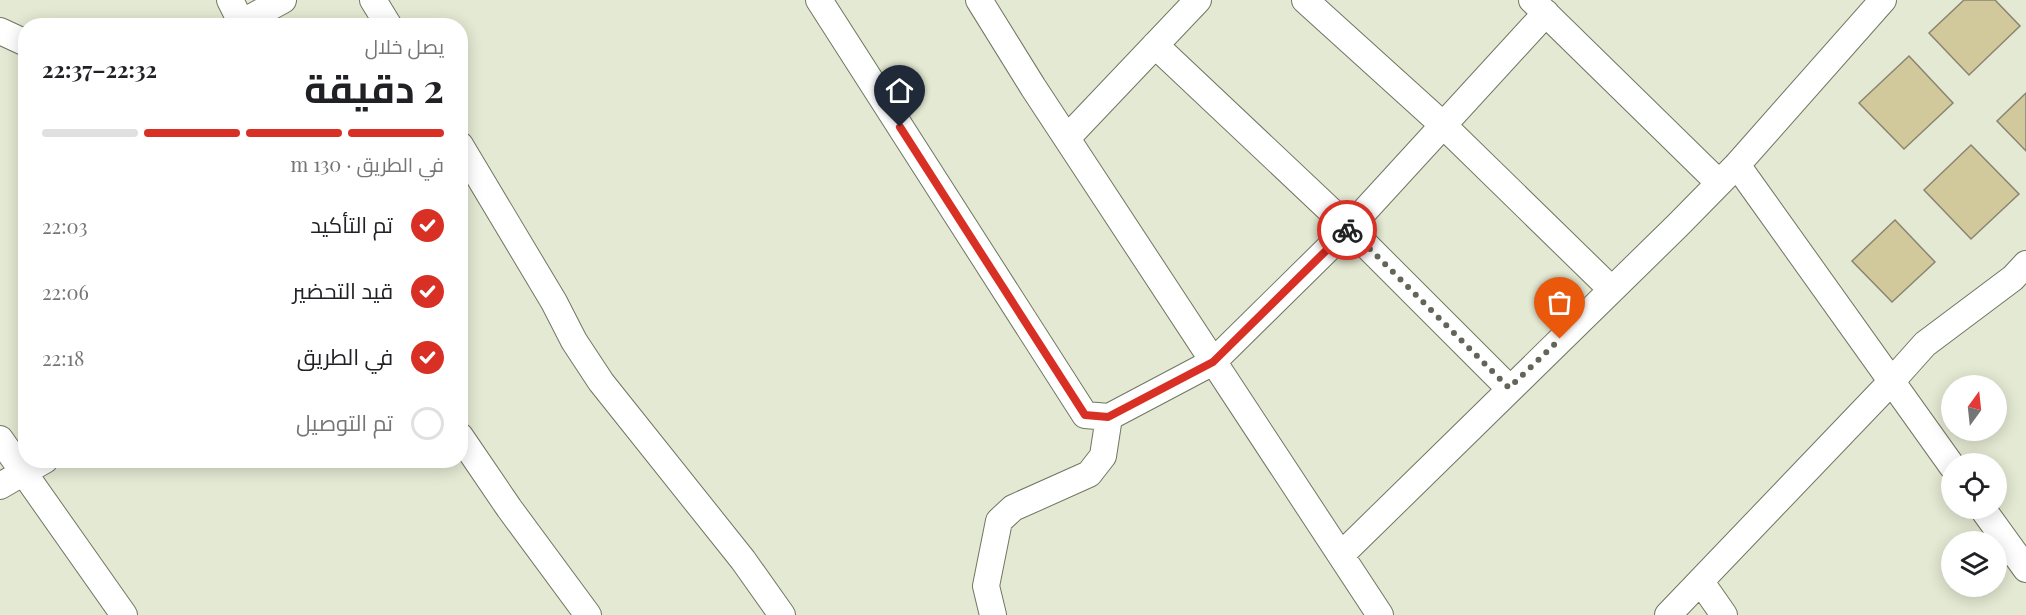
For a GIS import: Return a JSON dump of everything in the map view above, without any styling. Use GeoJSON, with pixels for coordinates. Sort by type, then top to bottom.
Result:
{"type":"FeatureCollection","features":[{"type":"Feature","properties":{"kind":"street"},"geometry":{"type":"LineString","coordinates":[[230,0],[239,18]]}},
{"type":"Feature","properties":{"kind":"street"},"geometry":{"type":"LineString","coordinates":[[252,18],[283,0]]}},
{"type":"Feature","properties":{"kind":"street"},"geometry":{"type":"LineString","coordinates":[[374,0],[384,18]]}},
{"type":"Feature","properties":{"kind":"street"},"geometry":{"type":"LineString","coordinates":[[819,0],[1085,415],[1108,417],[1213,362],[1349,228],[1443,125],[1539,6],[1727,173],[1891,382],[1943,453]]}},
{"type":"Feature","properties":{"kind":"street"},"geometry":{"type":"LineString","coordinates":[[979,0],[1066,138],[1380,615]]}},
{"type":"Feature","properties":{"kind":"street"},"geometry":{"type":"LineString","coordinates":[[1066,138],[1198,0]]}},
{"type":"Feature","properties":{"kind":"street"},"geometry":{"type":"LineString","coordinates":[[1305,0],[1443,125],[1611,290]]}},
{"type":"Feature","properties":{"kind":"street"},"geometry":{"type":"LineString","coordinates":[[1341,555],[1678,225],[1883,0]]}},
{"type":"Feature","properties":{"kind":"street"},"geometry":{"type":"LineString","coordinates":[[0,31],[18,39]]}},
{"type":"Feature","properties":{"kind":"street"},"geometry":{"type":"LineString","coordinates":[[1155,45],[1349,228],[1509,388]]}},
{"type":"Feature","properties":{"kind":"street"},"geometry":{"type":"LineString","coordinates":[[468,159],[554,302],[574,341],[601,382],[743,560],[782,615]]}},
{"type":"Feature","properties":{"kind":"street"},"geometry":{"type":"LineString","coordinates":[[1668,615],[1925,344],[2022,279]]}},
{"type":"Feature","properties":{"kind":"street"},"geometry":{"type":"LineString","coordinates":[[993,615],[986,586],[999,521],[1014,508],[1089,474],[1103,456],[1108,417]]}},
{"type":"Feature","properties":{"kind":"street"},"geometry":{"type":"LineString","coordinates":[[0,439],[18,453]]}},
{"type":"Feature","properties":{"kind":"street"},"geometry":{"type":"LineString","coordinates":[[468,448],[509,508],[588,615]]}},
{"type":"Feature","properties":{"kind":"street"},"geometry":{"type":"LineString","coordinates":[[0,486],[31,468]]}},
{"type":"Feature","properties":{"kind":"street"},"geometry":{"type":"LineString","coordinates":[[35,468],[124,615]]}},
{"type":"Feature","properties":{"kind":"street"},"geometry":{"type":"LineString","coordinates":[[1990,519],[2026,570]]}},
{"type":"Feature","properties":{"kind":"street"},"geometry":{"type":"LineString","coordinates":[[1701,582],[1724,615]]}},
{"type":"Feature","properties":{"kind":"building"},"geometry":{"type":"Polygon","coordinates":[[[1964,0],[1995,0],[2020,26],[1969,75],[1929,33],[1964,0]]]}},
{"type":"Feature","properties":{"kind":"building"},"geometry":{"type":"Polygon","coordinates":[[[1909,56],[1953,103],[1904,149],[1859,103],[1909,56]]]}},
{"type":"Feature","properties":{"kind":"building"},"geometry":{"type":"Polygon","coordinates":[[[2026,93],[2026,151],[1997,121],[2026,93]]]}},
{"type":"Feature","properties":{"kind":"building"},"geometry":{"type":"Polygon","coordinates":[[[1971,145],[2019,194],[1971,239],[1924,190],[1971,145]]]}},
{"type":"Feature","properties":{"kind":"building"},"geometry":{"type":"Polygon","coordinates":[[[1895,220],[1935,262],[1892,302],[1852,261],[1895,220]]]}},
{"type":"Feature","properties":{"kind":"way so far"},"geometry":{"type":"LineString","coordinates":[[1347,230],[1349,228],[1509,388],[1560,339]]}},
{"type":"Feature","properties":{"kind":"route"},"geometry":{"type":"LineString","coordinates":[[900,127],[1085,415],[1108,417],[1213,362],[1347,230]]}}]}
